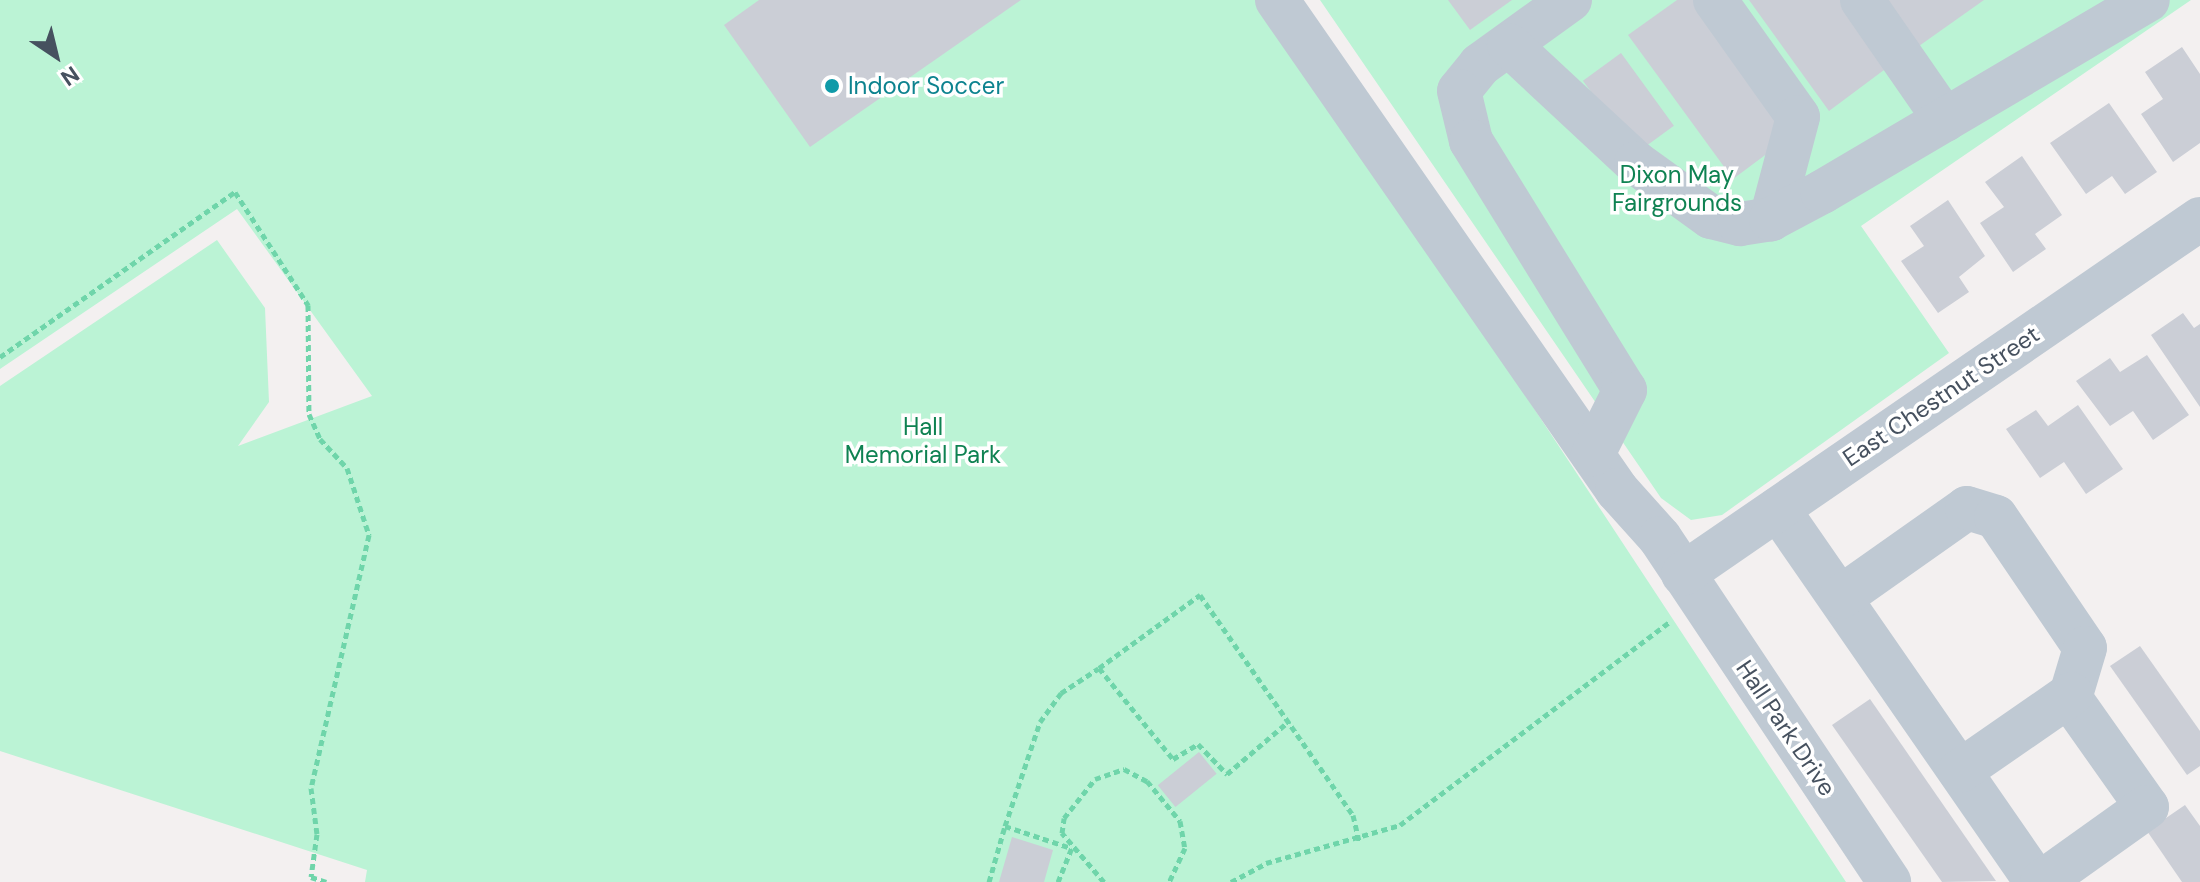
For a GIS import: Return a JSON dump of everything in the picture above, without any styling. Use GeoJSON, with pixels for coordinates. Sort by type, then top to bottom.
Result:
{"type":"FeatureCollection","features":[{"type":"Feature","properties":{"kind":"street","name":"Hall Park Drive"},"geometry":{"type":"LineString","coordinates":[[1277,0],[1593,454],[1683,574],[1889,882]]}},
{"type":"Feature","properties":{"kind":"street"},"geometry":{"type":"LineString","coordinates":[[1570,0],[1509,45],[1459,91],[1471,141],[1625,390],[1593,454]]}},
{"type":"Feature","properties":{"kind":"street"},"geometry":{"type":"LineString","coordinates":[[1715,0],[1798,117],[1799,134],[1771,219]]}},
{"type":"Feature","properties":{"kind":"street"},"geometry":{"type":"LineString","coordinates":[[1862,0],[1945,120]]}},
{"type":"Feature","properties":{"kind":"street"},"geometry":{"type":"LineString","coordinates":[[1509,45],[1636,163],[1711,217],[1740,224],[1771,219],[1945,120],[2128,5]]}},
{"type":"Feature","properties":{"kind":"street","name":"East Chestnut Street"},"geometry":{"type":"LineString","coordinates":[[1683,574],[2200,219]]}},
{"type":"Feature","properties":{"kind":"street"},"geometry":{"type":"LineString","coordinates":[[1841,597],[1967,508],[1996,517],[2085,648],[2071,694],[1960,771]]}},
{"type":"Feature","properties":{"kind":"street"},"geometry":{"type":"LineString","coordinates":[[1778,509],[2036,882]]}},
{"type":"Feature","properties":{"kind":"street"},"geometry":{"type":"LineString","coordinates":[[2042,882],[2147,807],[2071,694]]}},
{"type":"Feature","properties":{"kind":"path"},"geometry":{"type":"LineString","coordinates":[[0,357],[235,192],[308,305],[309,414],[353,481],[369,535],[311,788],[317,834],[311,877],[326,882]]}},
{"type":"Feature","properties":{"kind":"path"},"geometry":{"type":"LineString","coordinates":[[989,882],[1040,722],[1061,693],[1200,595],[1353,815],[1359,842]]}},
{"type":"Feature","properties":{"kind":"path"},"geometry":{"type":"LineString","coordinates":[[1231,882],[1266,863],[1359,842],[1433,804],[1673,620],[1682,633]]}},
{"type":"Feature","properties":{"kind":"path"},"geometry":{"type":"LineString","coordinates":[[1099,668],[1173,759],[1198,744],[1227,774],[1289,721]]}},
{"type":"Feature","properties":{"kind":"path"},"geometry":{"type":"LineString","coordinates":[[1104,882],[1062,833],[1064,818],[1078,794],[1095,779],[1135,771],[1180,821],[1185,848],[1169,882]]}},
{"type":"Feature","properties":{"kind":"path"},"geometry":{"type":"LineString","coordinates":[[1005,826],[1072,848]]}},
{"type":"Feature","properties":{"kind":"path"},"geometry":{"type":"LineString","coordinates":[[1058,882],[1072,848]]}},
{"type":"Feature","properties":{"kind":"green space","name":"Hall Memorial Park"},"geometry":{"type":"Polygon","coordinates":[[[0,0],[1265,0],[1846,882],[365,882],[367,870],[0,751],[0,386],[217,240],[265,308],[269,402],[238,446],[372,396],[237,209],[0,369],[0,0]]]}},
{"type":"Feature","properties":{"kind":"green space","name":"Dixon May Fairgrounds"},"geometry":{"type":"Polygon","coordinates":[[[1320,0],[2191,0],[1861,226],[1949,353],[1722,515],[1691,520],[1661,498],[1320,0]]]}},
{"type":"Feature","properties":{"kind":"building","name":"Indoor Soccer"},"geometry":{"type":"Polygon","coordinates":[[[759,0],[1021,0],[810,147],[724,25],[759,0]]]}},
{"type":"Feature","properties":{"kind":"building"},"geometry":{"type":"Polygon","coordinates":[[[1448,0],[1512,0],[1470,30],[1448,0]]]}},
{"type":"Feature","properties":{"kind":"building"},"geometry":{"type":"Polygon","coordinates":[[[1677,0],[1696,0],[1792,135],[1733,179],[1628,35],[1677,0]]]}},
{"type":"Feature","properties":{"kind":"building"},"geometry":{"type":"Polygon","coordinates":[[[1749,0],[1841,0],[1888,67],[1829,111],[1749,0]]]}},
{"type":"Feature","properties":{"kind":"building"},"geometry":{"type":"Polygon","coordinates":[[[1887,0],[1984,0],[1919,46],[1887,0]]]}},
{"type":"Feature","properties":{"kind":"building"},"geometry":{"type":"Polygon","coordinates":[[[2182,47],[2200,74],[2200,143],[2173,162],[2141,114],[2163,99],[2145,72],[2182,47]]]}},
{"type":"Feature","properties":{"kind":"building"},"geometry":{"type":"Polygon","coordinates":[[[1621,53],[1674,126],[1636,153],[1583,81],[1621,53]]]}},
{"type":"Feature","properties":{"kind":"building"},"geometry":{"type":"Polygon","coordinates":[[[2109,103],[2157,172],[2125,194],[2112,176],[2086,194],[2050,143],[2109,103]]]}},
{"type":"Feature","properties":{"kind":"building"},"geometry":{"type":"Polygon","coordinates":[[[2022,156],[2062,215],[2035,234],[2046,249],[2013,272],[1980,223],[2004,207],[1985,182],[2022,156]]]}},
{"type":"Feature","properties":{"kind":"building"},"geometry":{"type":"Polygon","coordinates":[[[1948,200],[1985,256],[1959,277],[1969,292],[1938,313],[1901,261],[1924,246],[1910,226],[1948,200]]]}},
{"type":"Feature","properties":{"kind":"building"},"geometry":{"type":"Polygon","coordinates":[[[2183,313],[2194,328],[2200,324],[2200,407],[2151,335],[2183,313]]]}},
{"type":"Feature","properties":{"kind":"building"},"geometry":{"type":"Polygon","coordinates":[[[2147,355],[2189,415],[2153,440],[2133,411],[2110,426],[2076,381],[2110,358],[2120,372],[2147,355]]]}},
{"type":"Feature","properties":{"kind":"building"},"geometry":{"type":"Polygon","coordinates":[[[2078,405],[2123,469],[2086,494],[2064,462],[2040,478],[2006,429],[2036,410],[2048,426],[2078,405]]]}},
{"type":"Feature","properties":{"kind":"building"},"geometry":{"type":"Polygon","coordinates":[[[2140,646],[2200,731],[2200,766],[2187,775],[2110,666],[2140,646]]]}},
{"type":"Feature","properties":{"kind":"building"},"geometry":{"type":"Polygon","coordinates":[[[1870,699],[1996,881],[1942,882],[1832,725],[1870,699]]]}},
{"type":"Feature","properties":{"kind":"building"},"geometry":{"type":"Polygon","coordinates":[[[1199,752],[1217,774],[1175,807],[1158,785],[1199,752]]]}},
{"type":"Feature","properties":{"kind":"building"},"geometry":{"type":"Polygon","coordinates":[[[2185,805],[2200,826],[2200,882],[2182,882],[2147,831],[2185,805]]]}},
{"type":"Feature","properties":{"kind":"building"},"geometry":{"type":"Polygon","coordinates":[[[1012,837],[1053,850],[1044,882],[999,882],[1012,837]]]}},
{"type":"Feature","properties":{"kind":"place","name":"Indoor Soccer"},"geometry":{"type":"Point","coordinates":[832,86]}}]}
